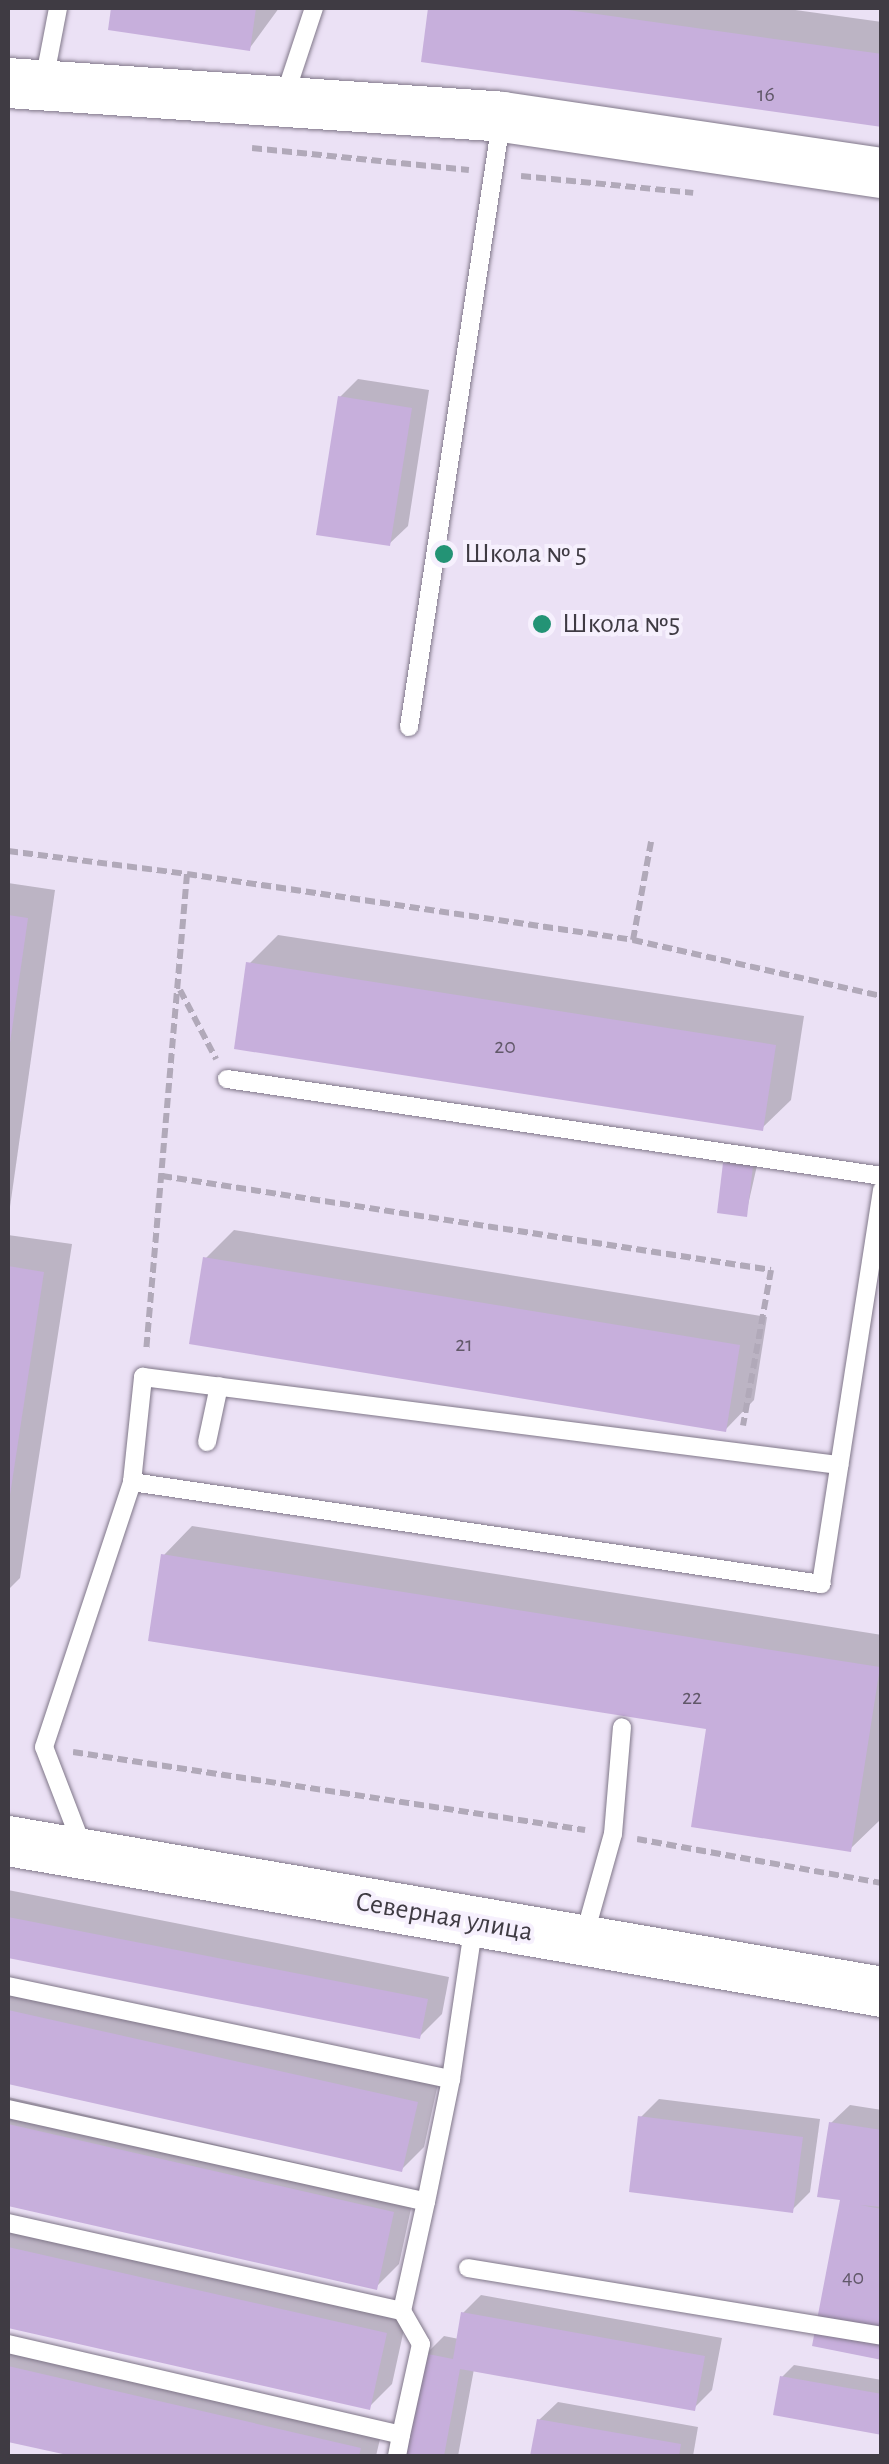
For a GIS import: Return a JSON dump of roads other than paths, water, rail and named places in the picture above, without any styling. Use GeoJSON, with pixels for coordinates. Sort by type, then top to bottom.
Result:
{"type":"FeatureCollection","features":[{"type":"Feature","properties":{"kind":"street"},"geometry":{"type":"LineString","coordinates":[[26,84],[284,98],[502,117],[882,173]]}},
{"type":"Feature","properties":{"kind":"street","name":"Северная улица"},"geometry":{"type":"LineString","coordinates":[[8,1841],[882,1992]]}},
{"type":"Feature","properties":{"kind":"lane"},"geometry":{"type":"LineString","coordinates":[[26,84],[58,8]]}},
{"type":"Feature","properties":{"kind":"lane"},"geometry":{"type":"LineString","coordinates":[[284,98],[314,8]]}},
{"type":"Feature","properties":{"kind":"lane"},"geometry":{"type":"LineString","coordinates":[[410,727],[502,117]]}},
{"type":"Feature","properties":{"kind":"lane"},"geometry":{"type":"LineString","coordinates":[[226,1079],[882,1176]]}},
{"type":"Feature","properties":{"kind":"lane"},"geometry":{"type":"LineString","coordinates":[[132,1482],[821,1584],[882,1190]]}},
{"type":"Feature","properties":{"kind":"lane"},"geometry":{"type":"LineString","coordinates":[[86,1855],[44,1747],[132,1482],[143,1377],[736,1458],[838,1465]]}},
{"type":"Feature","properties":{"kind":"lane"},"geometry":{"type":"LineString","coordinates":[[207,1442],[219,1386]]}},
{"type":"Feature","properties":{"kind":"lane"},"geometry":{"type":"LineString","coordinates":[[583,1941],[613,1834],[622,1726]]}},
{"type":"Feature","properties":{"kind":"lane"},"geometry":{"type":"LineString","coordinates":[[396,2456],[421,2344],[402,2311],[451,2078],[474,1923]]}},
{"type":"Feature","properties":{"kind":"lane"},"geometry":{"type":"LineString","coordinates":[[8,1986],[451,2078]]}},
{"type":"Feature","properties":{"kind":"lane"},"geometry":{"type":"LineString","coordinates":[[8,2109],[426,2202]]}},
{"type":"Feature","properties":{"kind":"lane"},"geometry":{"type":"LineString","coordinates":[[8,2223],[402,2311]]}},
{"type":"Feature","properties":{"kind":"lane"},"geometry":{"type":"LineString","coordinates":[[468,2268],[882,2336]]}},
{"type":"Feature","properties":{"kind":"lane"},"geometry":{"type":"LineString","coordinates":[[8,2344],[401,2435]]}},
{"type":"Feature","properties":{"kind":"place","name":"Школа № 5"},"geometry":{"type":"Point","coordinates":[444,554]}},
{"type":"Feature","properties":{"kind":"place","name":"Школа №5"},"geometry":{"type":"Point","coordinates":[542,624]}}]}
